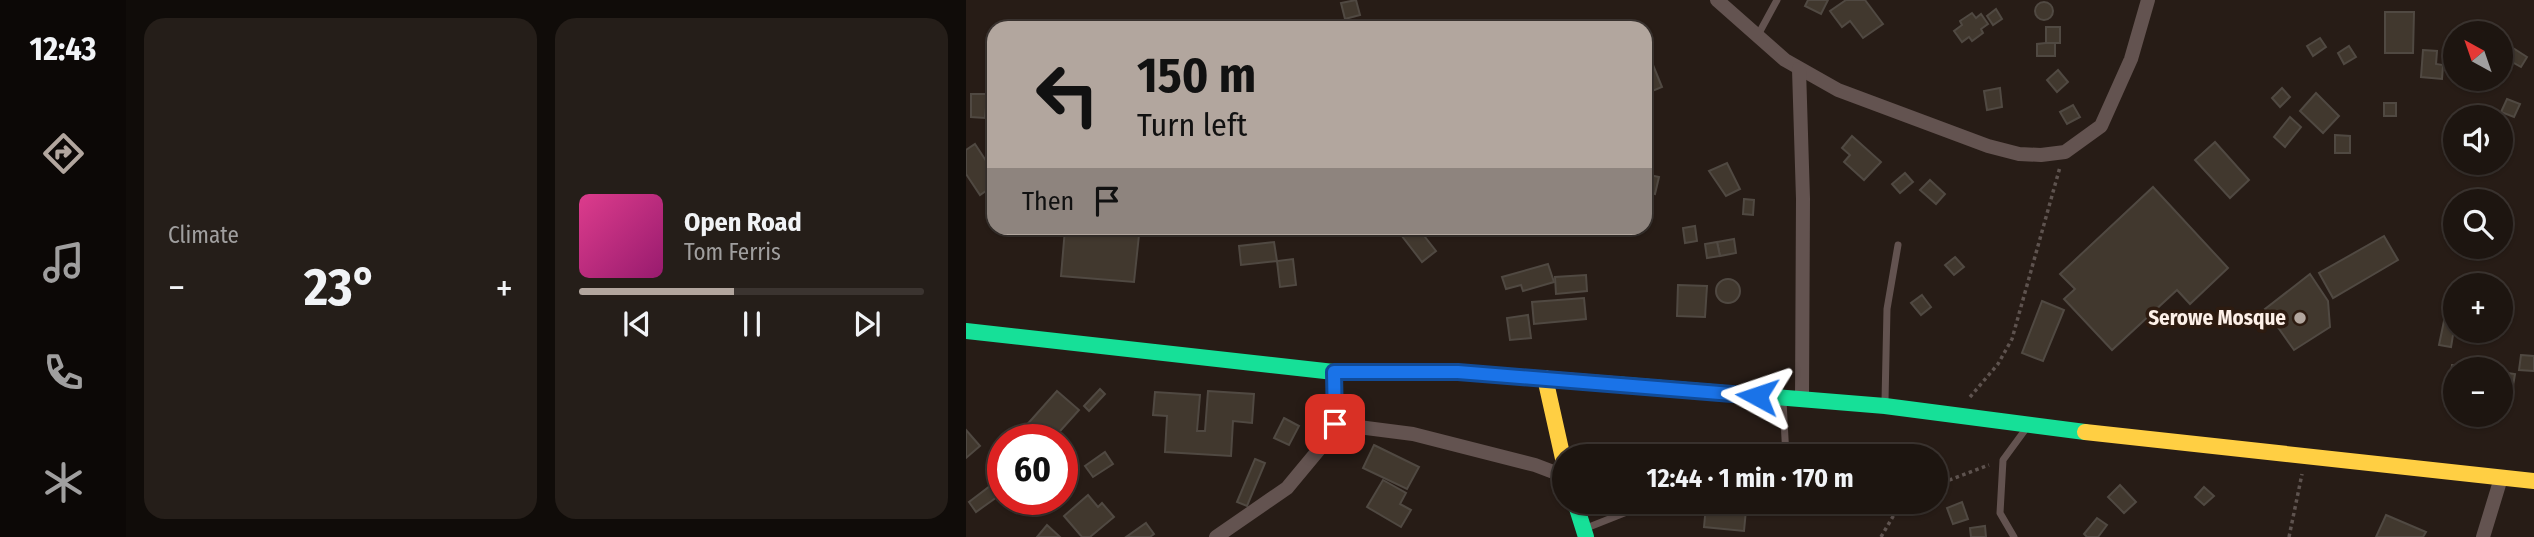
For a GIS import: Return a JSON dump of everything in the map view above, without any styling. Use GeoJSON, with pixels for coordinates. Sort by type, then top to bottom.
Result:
{"type":"FeatureCollection","features":[{"type":"Feature","properties":{"kind":"main road"},"geometry":{"type":"LineString","coordinates":[[966,331],[1334,372],[1458,372],[1885,406],[2028,426],[2534,481]]}},
{"type":"Feature","properties":{"kind":"main road"},"geometry":{"type":"LineString","coordinates":[[1545,378],[1560,444]]}},
{"type":"Feature","properties":{"kind":"main road"},"geometry":{"type":"LineString","coordinates":[[1579,514],[1585,533]]}},
{"type":"Feature","properties":{"kind":"street"},"geometry":{"type":"LineString","coordinates":[[1717,0],[1799,69],[1838,90],[1988,146],[2020,154],[2065,152],[2101,127],[2131,59],[2148,0]]}},
{"type":"Feature","properties":{"kind":"street"},"geometry":{"type":"LineString","coordinates":[[1799,69],[1803,199],[1802,400]]}},
{"type":"Feature","properties":{"kind":"street"},"geometry":{"type":"LineString","coordinates":[[1216,537],[1287,488],[1331,435],[1335,424],[1334,372]]}},
{"type":"Feature","properties":{"kind":"street"},"geometry":{"type":"LineString","coordinates":[[1335,424],[1413,434],[1552,471]]}},
{"type":"Feature","properties":{"kind":"street"},"geometry":{"type":"LineString","coordinates":[[2483,537],[2501,478]]}},
{"type":"Feature","properties":{"kind":"lane"},"geometry":{"type":"LineString","coordinates":[[1757,36],[1777,0]]}},
{"type":"Feature","properties":{"kind":"lane"},"geometry":{"type":"LineString","coordinates":[[1885,406],[1887,309],[1898,245]]}},
{"type":"Feature","properties":{"kind":"lane"},"geometry":{"type":"LineString","coordinates":[[1783,399],[1785,444]]}},
{"type":"Feature","properties":{"kind":"lane"},"geometry":{"type":"LineString","coordinates":[[2014,537],[2000,513],[2003,460],[2028,426]]}},
{"type":"Feature","properties":{"kind":"lane"},"geometry":{"type":"LineString","coordinates":[[1585,533],[1626,514]]}},
{"type":"Feature","properties":{"kind":"path"},"geometry":{"type":"LineString","coordinates":[[1957,416],[1980,383],[1998,364],[2012,339],[2065,152]]}},
{"type":"Feature","properties":{"kind":"path"},"geometry":{"type":"LineString","coordinates":[[2289,537],[2305,457]]}},
{"type":"Feature","properties":{"kind":"path"},"geometry":{"type":"LineString","coordinates":[[1948,481],[2003,460]]}},
{"type":"Feature","properties":{"kind":"path"},"geometry":{"type":"LineString","coordinates":[[1881,537],[1897,514]]}},
{"type":"Feature","properties":{"kind":"building"},"geometry":{"type":"Polygon","coordinates":[[[1356,0],[1360,15],[1345,19],[1341,3],[1356,0]]]}},
{"type":"Feature","properties":{"kind":"building"},"geometry":{"type":"Polygon","coordinates":[[[1808,0],[1828,0],[1821,14],[1805,6],[1808,0]]]}},
{"type":"Feature","properties":{"kind":"building"},"geometry":{"type":"Polygon","coordinates":[[[1846,0],[1865,0],[1883,24],[1863,38],[1850,21],[1842,27],[1830,11],[1846,0]]]}},
{"type":"Feature","properties":{"kind":"building"},"geometry":{"type":"Polygon","coordinates":[[[2040,2],[2048,2],[2053,11],[2051,18],[2040,20],[2035,15],[2035,7],[2040,2]]]}},
{"type":"Feature","properties":{"kind":"building"},"geometry":{"type":"Polygon","coordinates":[[[1996,9],[2002,19],[1993,25],[1987,16],[1996,9]]]}},
{"type":"Feature","properties":{"kind":"building"},"geometry":{"type":"Polygon","coordinates":[[[2385,12],[2414,12],[2413,53],[2385,53],[2385,12]]]}},
{"type":"Feature","properties":{"kind":"building"},"geometry":{"type":"Polygon","coordinates":[[[1972,13],[1976,18],[1981,14],[1988,24],[1981,29],[1983,33],[1972,41],[1969,37],[1962,42],[1954,31],[1962,25],[1960,21],[1972,13]]]}},
{"type":"Feature","properties":{"kind":"building"},"geometry":{"type":"Polygon","coordinates":[[[2046,27],[2060,27],[2060,43],[2046,43],[2046,27]]]}},
{"type":"Feature","properties":{"kind":"building"},"geometry":{"type":"Polygon","coordinates":[[[2320,38],[2326,47],[2313,56],[2307,46],[2320,38]]]}},
{"type":"Feature","properties":{"kind":"building"},"geometry":{"type":"Polygon","coordinates":[[[2055,43],[2055,56],[2037,56],[2037,44],[2055,43]]]}},
{"type":"Feature","properties":{"kind":"building"},"geometry":{"type":"Polygon","coordinates":[[[2349,46],[2356,57],[2344,64],[2338,53],[2349,46]]]}},
{"type":"Feature","properties":{"kind":"building"},"geometry":{"type":"Polygon","coordinates":[[[2513,48],[2527,57],[2521,67],[2513,62],[2513,48]]]}},
{"type":"Feature","properties":{"kind":"building"},"geometry":{"type":"Polygon","coordinates":[[[2423,50],[2437,51],[2436,64],[2443,65],[2442,79],[2421,77],[2423,50]]]}},
{"type":"Feature","properties":{"kind":"building"},"geometry":{"type":"Polygon","coordinates":[[[1652,65],[1662,87],[1652,91],[1652,65]]]}},
{"type":"Feature","properties":{"kind":"building"},"geometry":{"type":"Polygon","coordinates":[[[2058,70],[2068,82],[2057,92],[2047,80],[2058,70]]]}},
{"type":"Feature","properties":{"kind":"building"},"geometry":{"type":"Polygon","coordinates":[[[2000,88],[2002,107],[1987,110],[1984,91],[2000,88]]]}},
{"type":"Feature","properties":{"kind":"building"},"geometry":{"type":"Polygon","coordinates":[[[2282,88],[2290,97],[2280,107],[2272,98],[2282,88]]]}},
{"type":"Feature","properties":{"kind":"building"},"geometry":{"type":"Polygon","coordinates":[[[2316,93],[2339,116],[2323,133],[2300,111],[2316,93]]]}},
{"type":"Feature","properties":{"kind":"building"},"geometry":{"type":"Polygon","coordinates":[[[971,94],[987,94],[985,118],[971,117],[971,94]]]}},
{"type":"Feature","properties":{"kind":"building"},"geometry":{"type":"Polygon","coordinates":[[[2507,99],[2520,104],[2514,117],[2513,105],[2504,105],[2507,99]]]}},
{"type":"Feature","properties":{"kind":"building"},"geometry":{"type":"Polygon","coordinates":[[[2384,103],[2396,103],[2396,116],[2384,116],[2384,103]]]}},
{"type":"Feature","properties":{"kind":"building"},"geometry":{"type":"Polygon","coordinates":[[[2073,105],[2080,117],[2067,124],[2060,112],[2073,105]]]}},
{"type":"Feature","properties":{"kind":"building"},"geometry":{"type":"Polygon","coordinates":[[[2290,117],[2301,127],[2285,147],[2274,137],[2290,117]]]}},
{"type":"Feature","properties":{"kind":"building"},"geometry":{"type":"Polygon","coordinates":[[[2335,135],[2350,136],[2350,153],[2335,153],[2335,135]]]}},
{"type":"Feature","properties":{"kind":"building"},"geometry":{"type":"Polygon","coordinates":[[[1852,136],[1881,162],[1864,180],[1844,162],[1850,155],[1842,148],[1852,136]]]}},
{"type":"Feature","properties":{"kind":"building"},"geometry":{"type":"Polygon","coordinates":[[[2215,142],[2249,180],[2230,198],[2195,160],[2215,142]]]}},
{"type":"Feature","properties":{"kind":"building"},"geometry":{"type":"Polygon","coordinates":[[[975,144],[987,162],[987,190],[980,195],[966,174],[966,150],[975,144]]]}},
{"type":"Feature","properties":{"kind":"building"},"geometry":{"type":"Polygon","coordinates":[[[1727,163],[1740,189],[1726,196],[1709,171],[1727,163]]]}},
{"type":"Feature","properties":{"kind":"building"},"geometry":{"type":"Polygon","coordinates":[[[1905,173],[1913,182],[1900,193],[1892,184],[1905,173]]]}},
{"type":"Feature","properties":{"kind":"building"},"geometry":{"type":"Polygon","coordinates":[[[1652,176],[1659,177],[1655,194],[1652,193],[1652,176]]]}},
{"type":"Feature","properties":{"kind":"building"},"geometry":{"type":"Polygon","coordinates":[[[1930,180],[1945,194],[1936,204],[1920,190],[1930,180]]]}},
{"type":"Feature","properties":{"kind":"building"},"geometry":{"type":"Polygon","coordinates":[[[2153,187],[2228,268],[2190,304],[2177,290],[2112,350],[2064,299],[2075,289],[2060,274],[2153,187]]]}},
{"type":"Feature","properties":{"kind":"building"},"geometry":{"type":"Polygon","coordinates":[[[1744,199],[1754,200],[1753,215],[1743,214],[1744,199]]]}},
{"type":"Feature","properties":{"kind":"building"},"geometry":{"type":"Polygon","coordinates":[[[1695,226],[1697,241],[1685,243],[1683,228],[1695,226]]]}},
{"type":"Feature","properties":{"kind":"building"},"geometry":{"type":"Polygon","coordinates":[[[1064,235],[1139,235],[1134,282],[1061,276],[1064,235]]]}},
{"type":"Feature","properties":{"kind":"building"},"geometry":{"type":"Polygon","coordinates":[[[1401,235],[1423,235],[1436,251],[1422,262],[1401,235]]]}},
{"type":"Feature","properties":{"kind":"building"},"geometry":{"type":"Polygon","coordinates":[[[2384,236],[2398,260],[2333,298],[2319,273],[2384,236]]]}},
{"type":"Feature","properties":{"kind":"building"},"geometry":{"type":"Polygon","coordinates":[[[1734,239],[1736,253],[1720,256],[1717,242],[1734,239]]]}},
{"type":"Feature","properties":{"kind":"building"},"geometry":{"type":"Polygon","coordinates":[[[1274,242],[1277,261],[1241,265],[1239,246],[1274,242]]]}},
{"type":"Feature","properties":{"kind":"building"},"geometry":{"type":"Polygon","coordinates":[[[1717,242],[1720,256],[1707,258],[1705,244],[1717,242]]]}},
{"type":"Feature","properties":{"kind":"building"},"geometry":{"type":"Polygon","coordinates":[[[1955,257],[1964,267],[1954,275],[1945,265],[1955,257]]]}},
{"type":"Feature","properties":{"kind":"building"},"geometry":{"type":"Polygon","coordinates":[[[1293,259],[1296,285],[1280,287],[1277,261],[1293,259]]]}},
{"type":"Feature","properties":{"kind":"building"},"geometry":{"type":"Polygon","coordinates":[[[1548,264],[1554,282],[1523,291],[1521,285],[1506,289],[1502,277],[1548,264]]]}},
{"type":"Feature","properties":{"kind":"building","name":"Serowe Mosque"},"geometry":{"type":"Polygon","coordinates":[[[2310,274],[2328,301],[2330,327],[2294,350],[2265,309],[2310,274]]]}},
{"type":"Feature","properties":{"kind":"building"},"geometry":{"type":"Polygon","coordinates":[[[1586,275],[1587,291],[1556,294],[1555,277],[1586,275]]]}},
{"type":"Feature","properties":{"kind":"building"},"geometry":{"type":"Polygon","coordinates":[[[1728,279],[1737,282],[1740,291],[1737,300],[1728,303],[1719,300],[1716,291],[1719,282],[1728,279]]]}},
{"type":"Feature","properties":{"kind":"building"},"geometry":{"type":"Polygon","coordinates":[[[1678,285],[1707,286],[1705,317],[1677,316],[1678,285]]]}},
{"type":"Feature","properties":{"kind":"building"},"geometry":{"type":"Polygon","coordinates":[[[1922,295],[1931,307],[1921,315],[1911,303],[1922,295]]]}},
{"type":"Feature","properties":{"kind":"building"},"geometry":{"type":"Polygon","coordinates":[[[1584,298],[1586,319],[1534,324],[1532,302],[1584,298]]]}},
{"type":"Feature","properties":{"kind":"building"},"geometry":{"type":"Polygon","coordinates":[[[2042,301],[2064,310],[2043,361],[2022,353],[2042,301]]]}},
{"type":"Feature","properties":{"kind":"building"},"geometry":{"type":"Polygon","coordinates":[[[1528,315],[1531,338],[1510,340],[1507,318],[1528,315]]]}},
{"type":"Feature","properties":{"kind":"building"},"geometry":{"type":"Polygon","coordinates":[[[2443,326],[2443,343],[2452,343],[2451,347],[2439,345],[2443,326]]]}},
{"type":"Feature","properties":{"kind":"building"},"geometry":{"type":"Polygon","coordinates":[[[2521,355],[2534,356],[2534,371],[2519,370],[2521,355]]]}},
{"type":"Feature","properties":{"kind":"building"},"geometry":{"type":"Polygon","coordinates":[[[1100,389],[1105,394],[1089,411],[1084,406],[1100,389]]]}},
{"type":"Feature","properties":{"kind":"building"},"geometry":{"type":"Polygon","coordinates":[[[1057,391],[1079,410],[1066,424],[1028,424],[1057,391]]]}},
{"type":"Feature","properties":{"kind":"building"},"geometry":{"type":"Polygon","coordinates":[[[1208,391],[1254,394],[1252,423],[1233,421],[1231,456],[1165,452],[1167,416],[1153,415],[1155,392],[1200,395],[1197,431],[1205,431],[1208,391]]]}},
{"type":"Feature","properties":{"kind":"building"},"geometry":{"type":"Polygon","coordinates":[[[1284,418],[1299,426],[1289,445],[1274,438],[1284,418]]]}},
{"type":"Feature","properties":{"kind":"building"},"geometry":{"type":"Polygon","coordinates":[[[966,430],[980,446],[966,458],[966,430]]]}},
{"type":"Feature","properties":{"kind":"building"},"geometry":{"type":"Polygon","coordinates":[[[1374,445],[1419,467],[1407,489],[1363,468],[1374,445]]]}},
{"type":"Feature","properties":{"kind":"building"},"geometry":{"type":"Polygon","coordinates":[[[1105,452],[1113,464],[1093,477],[1085,466],[1105,452]]]}},
{"type":"Feature","properties":{"kind":"building"},"geometry":{"type":"Polygon","coordinates":[[[1255,459],[1265,463],[1247,506],[1237,502],[1255,459]]]}},
{"type":"Feature","properties":{"kind":"building"},"geometry":{"type":"Polygon","coordinates":[[[1383,480],[1406,493],[1400,504],[1411,510],[1401,527],[1367,507],[1383,480]]]}},
{"type":"Feature","properties":{"kind":"building"},"geometry":{"type":"Polygon","coordinates":[[[2120,485],[2136,502],[2124,513],[2108,497],[2120,485]]]}},
{"type":"Feature","properties":{"kind":"building"},"geometry":{"type":"Polygon","coordinates":[[[2204,487],[2214,496],[2204,505],[2195,497],[2204,487]]]}},
{"type":"Feature","properties":{"kind":"building"},"geometry":{"type":"Polygon","coordinates":[[[987,488],[987,504],[976,512],[969,502],[987,488]]]}},
{"type":"Feature","properties":{"kind":"building"},"geometry":{"type":"Polygon","coordinates":[[[1088,495],[1098,507],[1102,503],[1114,517],[1090,537],[1082,537],[1064,516],[1078,515],[1078,504],[1088,495]]]}},
{"type":"Feature","properties":{"kind":"building"},"geometry":{"type":"Polygon","coordinates":[[[1962,502],[1968,519],[1953,524],[1948,508],[1962,502]]]}},
{"type":"Feature","properties":{"kind":"building"},"geometry":{"type":"Polygon","coordinates":[[[1705,514],[1746,514],[1744,531],[1704,527],[1705,514]]]}},
{"type":"Feature","properties":{"kind":"building"},"geometry":{"type":"Polygon","coordinates":[[[2386,515],[2426,532],[2423,537],[2376,537],[2386,515]]]}},
{"type":"Feature","properties":{"kind":"building"},"geometry":{"type":"Polygon","coordinates":[[[2097,518],[2107,525],[2098,537],[2087,537],[2084,534],[2097,518]]]}},
{"type":"Feature","properties":{"kind":"building"},"geometry":{"type":"Polygon","coordinates":[[[1146,523],[1154,534],[1150,537],[1126,537],[1146,523]]]}},
{"type":"Feature","properties":{"kind":"building"},"geometry":{"type":"Polygon","coordinates":[[[1047,525],[1060,537],[1037,537],[1047,525]]]}},
{"type":"Feature","properties":{"kind":"building"},"geometry":{"type":"Polygon","coordinates":[[[1985,526],[1986,537],[1971,537],[1970,528],[1985,526]]]}},
{"type":"Feature","properties":{"kind":"traffic: fast"},"geometry":{"type":"LineString","coordinates":[[966,331],[1334,372]]}},
{"type":"Feature","properties":{"kind":"traffic: fast"},"geometry":{"type":"LineString","coordinates":[[1613,384],[1885,406],[2085,432]]}},
{"type":"Feature","properties":{"kind":"traffic: fast"},"geometry":{"type":"LineString","coordinates":[[1579,514],[1586,537]]}},
{"type":"Feature","properties":{"kind":"traffic: slow"},"geometry":{"type":"LineString","coordinates":[[1545,378],[1560,444]]}},
{"type":"Feature","properties":{"kind":"traffic: slow"},"geometry":{"type":"LineString","coordinates":[[2085,432],[2534,481]]}},
{"type":"Feature","properties":{"kind":"traffic: jam"},"geometry":{"type":"LineString","coordinates":[[1334,372],[1458,372],[1613,384]]}},
{"type":"Feature","properties":{"kind":"place","name":"Serowe Mosque"},"geometry":{"type":"Point","coordinates":[2300,318]}},
{"type":"Feature","properties":{"kind":"route"},"geometry":{"type":"LineString","coordinates":[[1335,424],[1334,372],[1458,372],[1757,396]]}}]}
